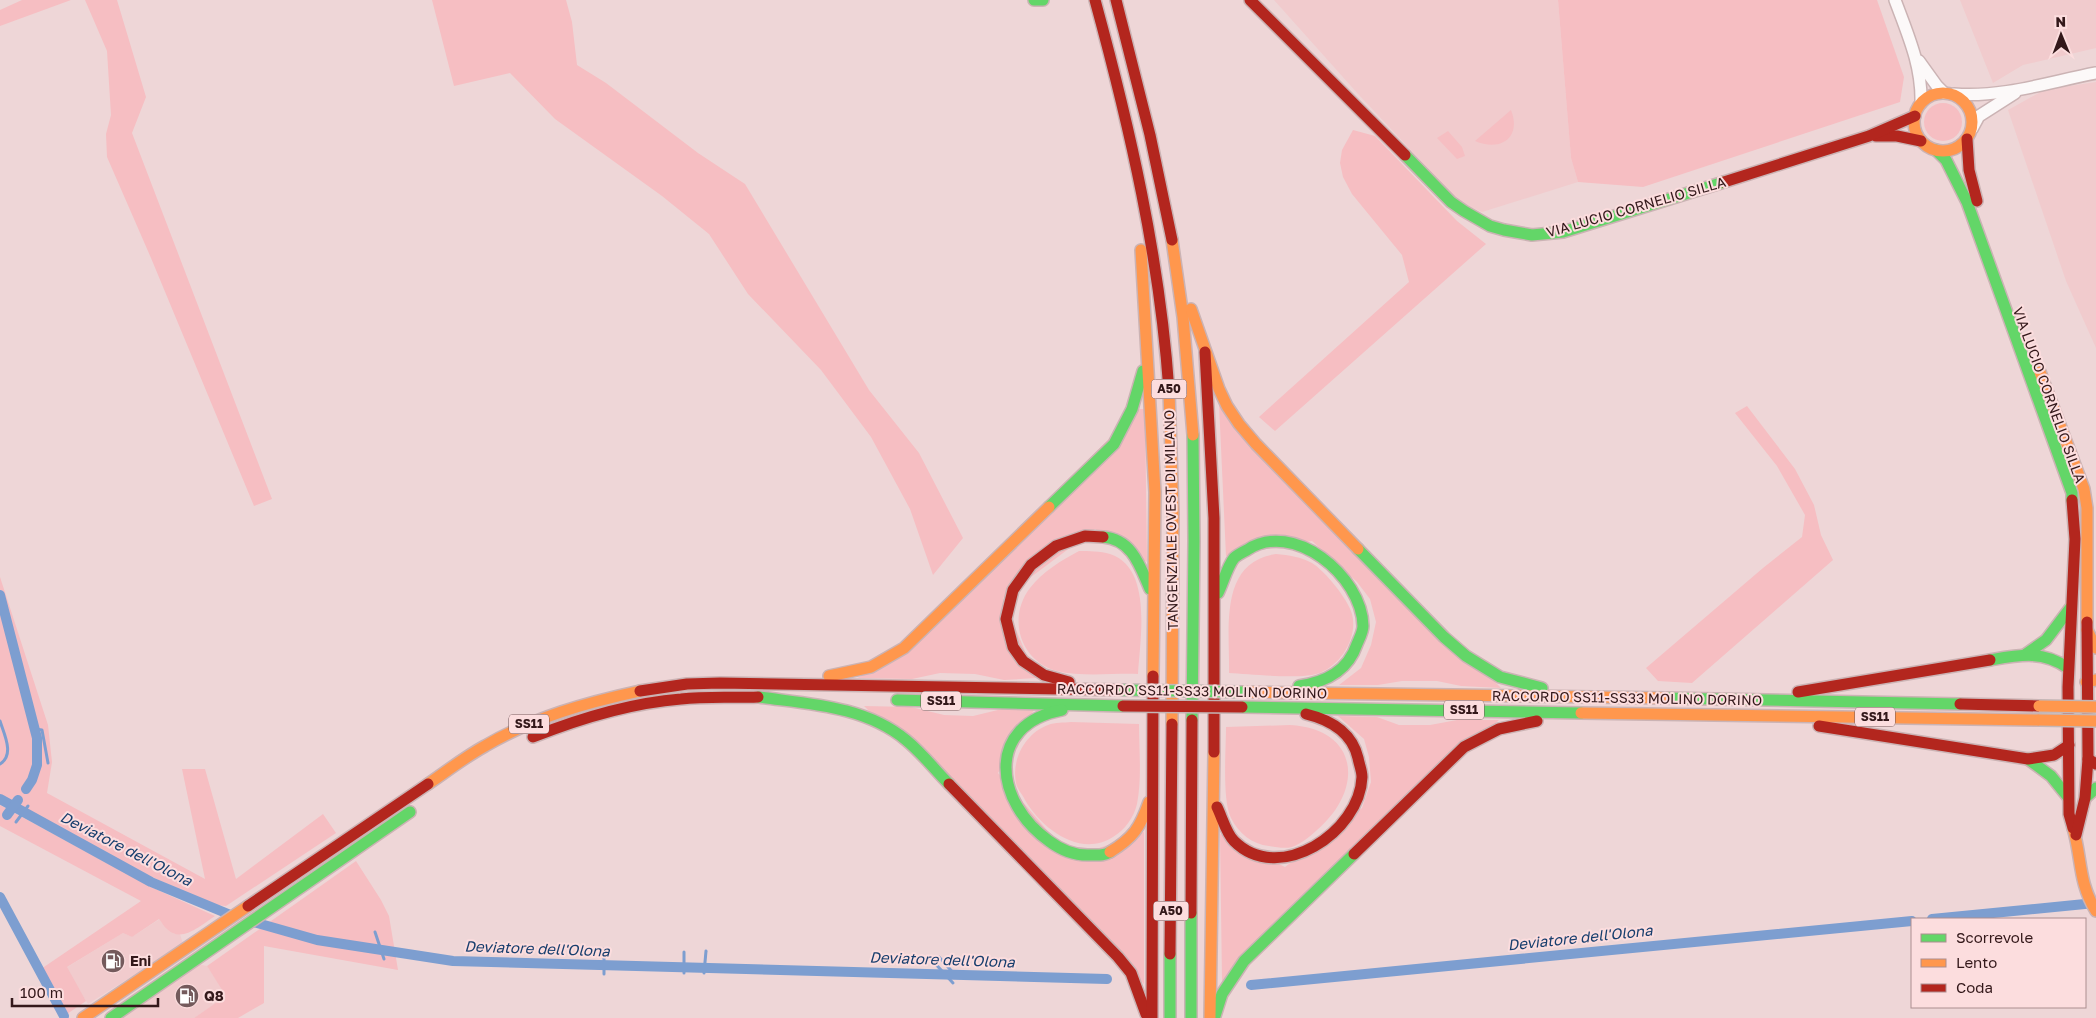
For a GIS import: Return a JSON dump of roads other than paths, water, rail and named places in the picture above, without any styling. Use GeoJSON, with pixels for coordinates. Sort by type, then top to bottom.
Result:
{"type":"FeatureCollection","features":[{"type":"Feature","properties":{"kind":"main road"},"geometry":{"type":"LineString","coordinates":[[1034,0],[1043,0]]}},
{"type":"Feature","properties":{"kind":"main road","name":"TANGENZIALE OVEST DI MILANO"},"geometry":{"type":"LineString","coordinates":[[1095,0],[1115,73],[1139,180],[1158,284],[1167,364],[1172,444],[1170,1018]]}},
{"type":"Feature","properties":{"kind":"main road","name":"TANGENZIALE OVEST DI MILANO"},"geometry":{"type":"LineString","coordinates":[[1116,0],[1153,142],[1177,267],[1188,366],[1194,502],[1191,1018]]}},
{"type":"Feature","properties":{"kind":"main road","name":"VIA LUCIO CORNELIO SILLA"},"geometry":{"type":"LineString","coordinates":[[1250,0],[1282,30],[1451,202],[1480,223],[1515,234],[1539,236],[1563,232],[1869,136],[1915,116],[1920,104]]}},
{"type":"Feature","properties":{"kind":"main road"},"geometry":{"type":"LineString","coordinates":[[1920,104],[1931,95],[1949,94]]}},
{"type":"Feature","properties":{"kind":"main road","name":"VIA LUCIO CORNELIO SILLA"},"geometry":{"type":"LineString","coordinates":[[1949,94],[1968,106],[1972,118],[1967,164],[1970,183],[2084,489],[2088,534],[2087,630],[2091,681],[2086,736],[2092,761],[2076,837]]}},
{"type":"Feature","properties":{"kind":"main road"},"geometry":{"type":"LineString","coordinates":[[1915,116],[1915,129],[1921,141]]}},
{"type":"Feature","properties":{"kind":"main road"},"geometry":{"type":"LineString","coordinates":[[1936,150],[1955,148],[1969,134]]}},
{"type":"Feature","properties":{"kind":"main road","name":"VIA LUCIO CORNELIO SILLA"},"geometry":{"type":"LineString","coordinates":[[1869,136],[1897,136],[1921,141],[1936,150],[1946,160],[1968,202],[2072,493],[2075,539],[2068,668],[2068,798],[2069,814],[2076,837],[2082,880],[2088,898],[2096,911]]}},
{"type":"Feature","properties":{"kind":"main road"},"geometry":{"type":"LineString","coordinates":[[1139,180],[1146,359],[1150,394],[1155,492],[1152,1018]]}},
{"type":"Feature","properties":{"kind":"main road"},"geometry":{"type":"LineString","coordinates":[[1177,267],[1205,352],[1227,406],[1256,444],[1444,637],[1470,661],[1488,672],[1518,683],[1620,698]]}},
{"type":"Feature","properties":{"kind":"main road"},"geometry":{"type":"LineString","coordinates":[[1205,352],[1210,403],[1216,605],[1210,1018]]}},
{"type":"Feature","properties":{"kind":"main road"},"geometry":{"type":"LineString","coordinates":[[759,684],[850,673],[871,666],[904,648],[1114,444],[1132,411],[1146,359]]}},
{"type":"Feature","properties":{"kind":"main road"},"geometry":{"type":"LineString","coordinates":[[1122,690],[1050,678],[1025,664],[1016,654],[1006,629],[1005,615],[1008,603],[1024,574],[1048,551],[1069,539],[1096,535],[1111,538],[1132,551],[1146,574],[1153,605]]}},
{"type":"Feature","properties":{"kind":"main road"},"geometry":{"type":"LineString","coordinates":[[1216,605],[1221,582],[1236,556],[1246,548],[1260,542],[1276,539],[1290,540],[1307,546],[1332,564],[1346,580],[1360,607],[1362,631],[1358,646],[1350,662],[1332,677],[1318,683],[1242,692]]}},
{"type":"Feature","properties":{"kind":"main road"},"geometry":{"type":"LineString","coordinates":[[2026,654],[2046,640],[2071,607]]}},
{"type":"Feature","properties":{"kind":"main road"},"geometry":{"type":"LineString","coordinates":[[2087,630],[2096,648]]}},
{"type":"Feature","properties":{"kind":"main road"},"geometry":{"type":"LineString","coordinates":[[1754,699],[2026,654],[2038,654],[2054,658],[2091,681]]}},
{"type":"Feature","properties":{"kind":"main road"},"geometry":{"type":"LineString","coordinates":[[2068,687],[2091,681]]}},
{"type":"Feature","properties":{"kind":"main road","name":"RACCORDO SS11-SS33 MOLINO DORINO"},"geometry":{"type":"LineString","coordinates":[[83,1018],[484,746],[551,715],[612,696],[647,689],[687,684],[759,684],[1754,699],[2096,707]]}},
{"type":"Feature","properties":{"kind":"main road"},"geometry":{"type":"LineString","coordinates":[[759,697],[812,705],[868,718],[887,727],[907,741],[1118,957],[1131,973],[1148,1018]]}},
{"type":"Feature","properties":{"kind":"main road","name":"SS11"},"geometry":{"type":"LineString","coordinates":[[524,741],[579,720],[640,704],[700,698],[844,699]]}},
{"type":"Feature","properties":{"kind":"main road","name":"RACCORDO SS11-SS33 MOLINO DORINO"},"geometry":{"type":"LineString","coordinates":[[882,700],[1123,706],[2096,721]]}},
{"type":"Feature","properties":{"kind":"main road"},"geometry":{"type":"LineString","coordinates":[[1123,706],[1056,711],[1041,715],[1028,722],[1018,731],[1009,744],[1004,761],[1004,776],[1008,791],[1024,820],[1041,836],[1061,850],[1075,855],[1088,856],[1113,851],[1125,844],[1144,816],[1152,791]]}},
{"type":"Feature","properties":{"kind":"main road"},"geometry":{"type":"LineString","coordinates":[[1213,791],[1220,817],[1233,841],[1253,856],[1274,860],[1296,857],[1311,850],[1329,836],[1341,824],[1354,805],[1361,789],[1363,770],[1360,756],[1353,742],[1330,722],[1304,714],[1242,707]]}},
{"type":"Feature","properties":{"kind":"main road"},"geometry":{"type":"LineString","coordinates":[[1215,1018],[1222,994],[1244,961],[1464,748],[1480,736],[1496,729],[1520,723],[1552,719],[1686,714]]}},
{"type":"Feature","properties":{"kind":"main road"},"geometry":{"type":"LineString","coordinates":[[1710,714],[1819,726],[2028,759],[2054,755],[2086,736]]}},
{"type":"Feature","properties":{"kind":"main road"},"geometry":{"type":"LineString","coordinates":[[2069,745],[2092,761]]}},
{"type":"Feature","properties":{"kind":"main road"},"geometry":{"type":"LineString","coordinates":[[2028,759],[2054,778],[2068,798]]}},
{"type":"Feature","properties":{"kind":"main road"},"geometry":{"type":"LineString","coordinates":[[2085,798],[2096,788]]}},
{"type":"Feature","properties":{"kind":"main road"},"geometry":{"type":"LineString","coordinates":[[111,1018],[422,804]]}},
{"type":"Feature","properties":{"kind":"street","name":"VIA LUCIO CORNELIO SILLA"},"geometry":{"type":"LineString","coordinates":[[1895,0],[1917,57],[1921,80],[1920,104]]}},
{"type":"Feature","properties":{"kind":"street","name":"VIA LUCIO CORNELIO SILLA"},"geometry":{"type":"LineString","coordinates":[[1917,57],[1937,86],[1949,94]]}},
{"type":"Feature","properties":{"kind":"street"},"geometry":{"type":"LineString","coordinates":[[1949,94],[1988,94],[2018,90],[2096,73]]}},
{"type":"Feature","properties":{"kind":"street"},"geometry":{"type":"LineString","coordinates":[[1969,134],[1979,116],[2018,90]]}},
{"type":"Feature","properties":{"kind":"waterway"},"geometry":{"type":"LineString","coordinates":[[0,595],[37,738],[37,765],[32,780],[26,789]]}},
{"type":"Feature","properties":{"kind":"waterway"},"geometry":{"type":"LineString","coordinates":[[0,721],[8,750],[7,755],[0,764]]}},
{"type":"Feature","properties":{"kind":"waterway"},"geometry":{"type":"LineString","coordinates":[[35,729],[42,730],[48,763]]}},
{"type":"Feature","properties":{"kind":"waterway","name":"Deviatore dell'Olona"},"geometry":{"type":"LineString","coordinates":[[0,799],[151,882],[233,916]]}},
{"type":"Feature","properties":{"kind":"waterway","name":"Deviatore dell'Olona"},"geometry":{"type":"LineString","coordinates":[[7,815],[18,800]]}},
{"type":"Feature","properties":{"kind":"waterway","name":"Deviatore dell'Olona"},"geometry":{"type":"LineString","coordinates":[[16,822],[28,806]]}},
{"type":"Feature","properties":{"kind":"waterway"},"geometry":{"type":"LineString","coordinates":[[0,897],[64,1016]]}},
{"type":"Feature","properties":{"kind":"waterway","name":"Deviatore dell'Olona"},"geometry":{"type":"LineString","coordinates":[[1942,918],[2095,903]]}},
{"type":"Feature","properties":{"kind":"waterway","name":"Deviatore dell'Olona"},"geometry":{"type":"LineString","coordinates":[[250,921],[317,940],[453,961],[1107,979]]}},
{"type":"Feature","properties":{"kind":"waterway","name":"Deviatore dell'Olona"},"geometry":{"type":"LineString","coordinates":[[1251,985],[1911,921]]}},
{"type":"Feature","properties":{"kind":"waterway"},"geometry":{"type":"LineString","coordinates":[[375,932],[384,959]]}},
{"type":"Feature","properties":{"kind":"waterway","name":"Deviatore dell'Olona"},"geometry":{"type":"LineString","coordinates":[[604,949],[604,974]]}},
{"type":"Feature","properties":{"kind":"waterway"},"geometry":{"type":"LineString","coordinates":[[704,973],[706,951]]}},
{"type":"Feature","properties":{"kind":"waterway"},"geometry":{"type":"LineString","coordinates":[[684,952],[684,973]]}},
{"type":"Feature","properties":{"kind":"waterway"},"geometry":{"type":"LineString","coordinates":[[939,957],[957,977]]}},
{"type":"Feature","properties":{"kind":"waterway","name":"Deviatore dell'Olona"},"geometry":{"type":"LineString","coordinates":[[930,958],[953,983]]}},
{"type":"Feature","properties":{"kind":"place","name":"Eni"},"geometry":{"type":"Point","coordinates":[113,961]}},
{"type":"Feature","properties":{"kind":"place","name":"Q8"},"geometry":{"type":"Point","coordinates":[187,996]}}]}
